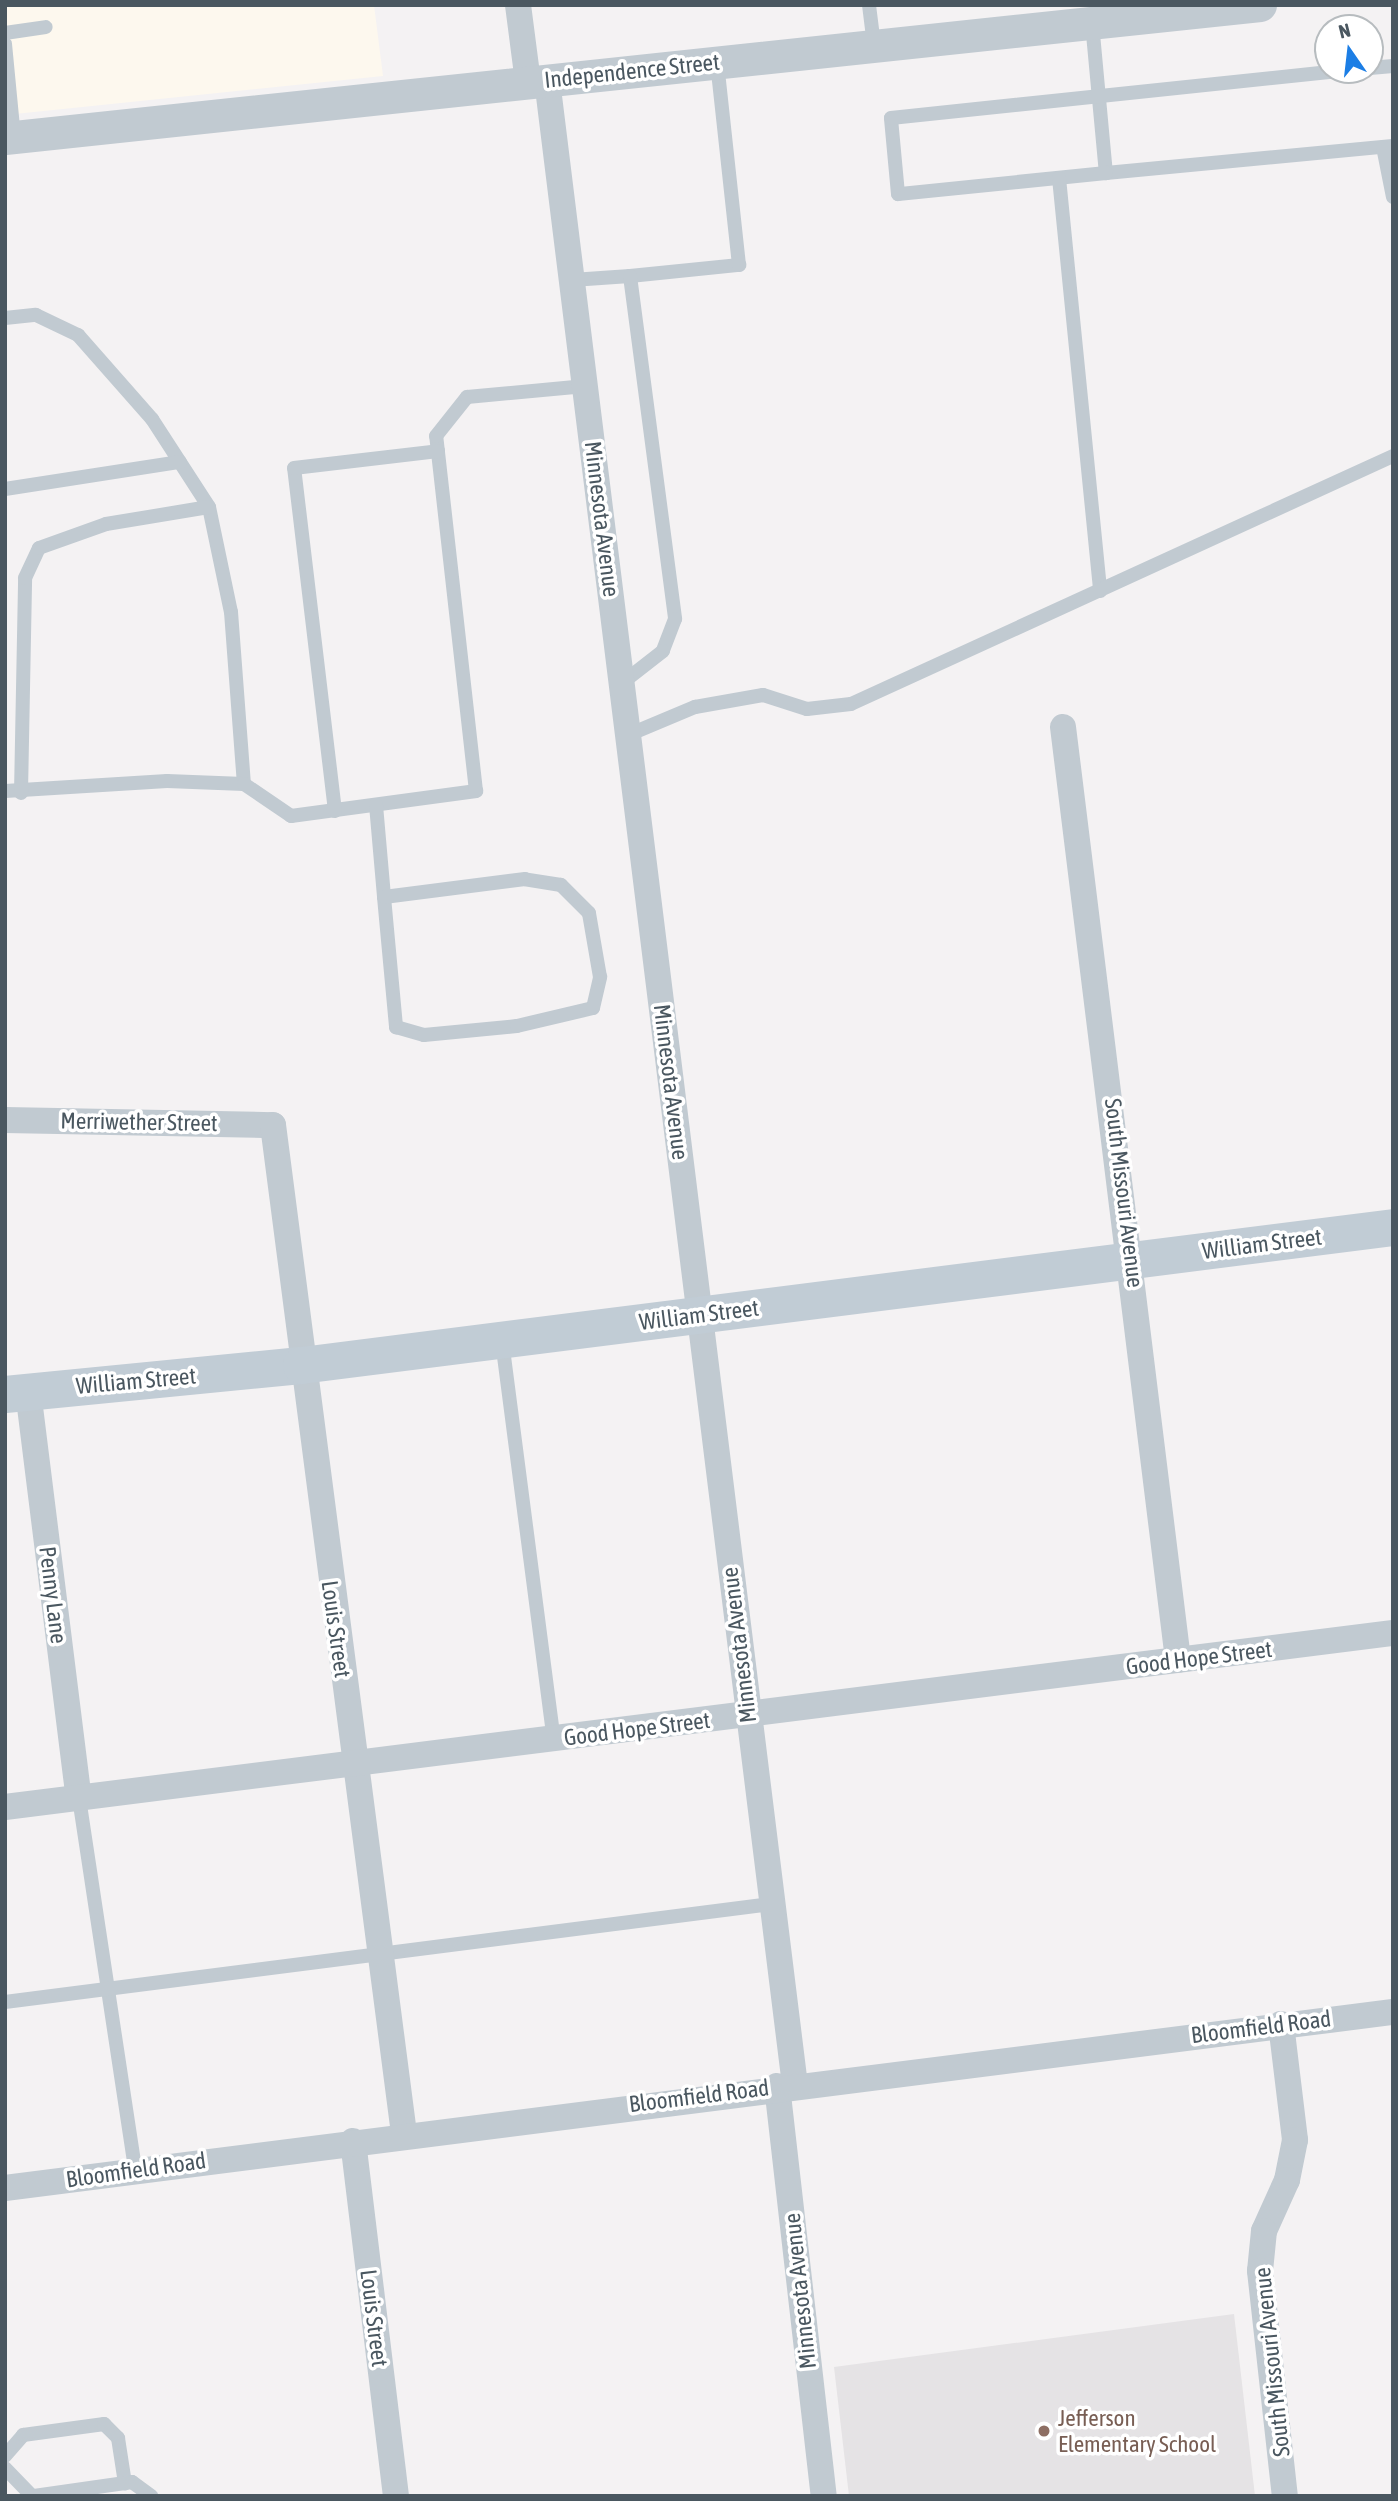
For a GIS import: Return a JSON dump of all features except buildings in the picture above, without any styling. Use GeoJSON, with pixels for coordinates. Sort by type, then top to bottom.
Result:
{"type":"FeatureCollection","features":[{"type":"Feature","properties":{"kind":"main road","name":"William Street"},"geometry":{"type":"LineString","coordinates":[[17,1393],[301,1365],[1393,1227]]}},
{"type":"Feature","properties":{"kind":"street","name":"Minnesota Avenue"},"geometry":{"type":"LineString","coordinates":[[518,5],[538,81],[572,280],[700,1315],[771,1904],[824,2496]]}},
{"type":"Feature","properties":{"kind":"street","name":"Independence Street"},"geometry":{"type":"LineString","coordinates":[[10,138],[1091,22],[1181,9],[1260,5]]}},
{"type":"Feature","properties":{"kind":"street","name":"South Missouri Avenue"},"geometry":{"type":"LineString","coordinates":[[1063,727],[1133,1260],[1178,1660]]}},
{"type":"Feature","properties":{"kind":"street","name":"Merriwether Street"},"geometry":{"type":"LineString","coordinates":[[5,1119],[273,1125]]}},
{"type":"Feature","properties":{"kind":"street","name":"Louis Street"},"geometry":{"type":"LineString","coordinates":[[273,1125],[301,1365],[404,2133]]}},
{"type":"Feature","properties":{"kind":"street","name":"Penny Lane"},"geometry":{"type":"LineString","coordinates":[[17,1393],[79,1798]]}},
{"type":"Feature","properties":{"kind":"street","name":"Good Hope Street"},"geometry":{"type":"LineString","coordinates":[[5,1807],[748,1717],[1393,1633]]}},
{"type":"Feature","properties":{"kind":"street","name":"Bloomfield Road"},"geometry":{"type":"LineString","coordinates":[[5,2188],[404,2133],[1393,2012]]}},
{"type":"Feature","properties":{"kind":"street","name":"South Missouri Avenue"},"geometry":{"type":"LineString","coordinates":[[1281,2024],[1295,2140],[1287,2180],[1264,2231],[1260,2271],[1285,2496]]}},
{"type":"Feature","properties":{"kind":"street","name":"Louis Street"},"geometry":{"type":"LineString","coordinates":[[353,2141],[396,2496]]}},
{"type":"Feature","properties":{"kind":"lane"},"geometry":{"type":"LineString","coordinates":[[869,5],[874,45]]}},
{"type":"Feature","properties":{"kind":"lane"},"geometry":{"type":"LineString","coordinates":[[1091,22],[1106,173]]}},
{"type":"Feature","properties":{"kind":"lane"},"geometry":{"type":"LineString","coordinates":[[5,33],[46,27]]}},
{"type":"Feature","properties":{"kind":"lane"},"geometry":{"type":"LineString","coordinates":[[5,44],[10,138]]}},
{"type":"Feature","properties":{"kind":"lane"},"geometry":{"type":"LineString","coordinates":[[572,280],[738,265],[717,62]]}},
{"type":"Feature","properties":{"kind":"lane"},"geometry":{"type":"LineString","coordinates":[[1314,73],[891,118],[898,194],[1388,147],[1393,197]]}},
{"type":"Feature","properties":{"kind":"lane"},"geometry":{"type":"LineString","coordinates":[[1059,178],[1100,591]]}},
{"type":"Feature","properties":{"kind":"lane"},"geometry":{"type":"LineString","coordinates":[[622,682],[663,651],[676,619],[630,276]]}},
{"type":"Feature","properties":{"kind":"lane"},"geometry":{"type":"LineString","coordinates":[[5,318],[36,315],[78,335],[152,419],[209,507],[231,612],[244,784]]}},
{"type":"Feature","properties":{"kind":"lane"},"geometry":{"type":"LineString","coordinates":[[5,791],[22,793],[167,781],[244,784],[291,816],[476,791],[436,436],[467,397],[585,386]]}},
{"type":"Feature","properties":{"kind":"lane"},"geometry":{"type":"LineString","coordinates":[[335,810],[294,468],[438,451]]}},
{"type":"Feature","properties":{"kind":"lane"},"geometry":{"type":"LineString","coordinates":[[628,735],[695,707],[763,695],[807,709],[851,704],[1393,456]]}},
{"type":"Feature","properties":{"kind":"lane"},"geometry":{"type":"LineString","coordinates":[[5,489],[180,462]]}},
{"type":"Feature","properties":{"kind":"lane"},"geometry":{"type":"LineString","coordinates":[[22,793],[25,578],[39,548],[106,524],[209,507]]}},
{"type":"Feature","properties":{"kind":"lane"},"geometry":{"type":"LineString","coordinates":[[376,805],[384,897],[396,1027],[424,1035],[517,1026],[593,1008],[600,977],[589,913],[561,885],[525,879],[384,897]]}},
{"type":"Feature","properties":{"kind":"lane"},"geometry":{"type":"LineString","coordinates":[[501,1340],[554,1739]]}},
{"type":"Feature","properties":{"kind":"lane"},"geometry":{"type":"LineString","coordinates":[[79,1798],[135,2170]]}},
{"type":"Feature","properties":{"kind":"lane"},"geometry":{"type":"LineString","coordinates":[[5,2002],[771,1904]]}},
{"type":"Feature","properties":{"kind":"lane"},"geometry":{"type":"LineString","coordinates":[[5,2456],[23,2435],[104,2424],[118,2438],[125,2483]]}},
{"type":"Feature","properties":{"kind":"lane"},"geometry":{"type":"LineString","coordinates":[[5,2468],[33,2496],[125,2483],[151,2496]]}},
{"type":"Feature","properties":{"kind":"shaded area"},"geometry":{"type":"Polygon","coordinates":[[[5,5],[374,5],[383,76],[5,115],[5,5]]]}},
{"type":"Feature","properties":{"kind":"shaded area","name":"Jefferson Elementary School"},"geometry":{"type":"Polygon","coordinates":[[[1234,2314],[1255,2496],[849,2496],[834,2367],[1234,2314]]]}},
{"type":"Feature","properties":{"kind":"place","name":"Jefferson Elementary School"},"geometry":{"type":"Point","coordinates":[1044,2431]}}]}
